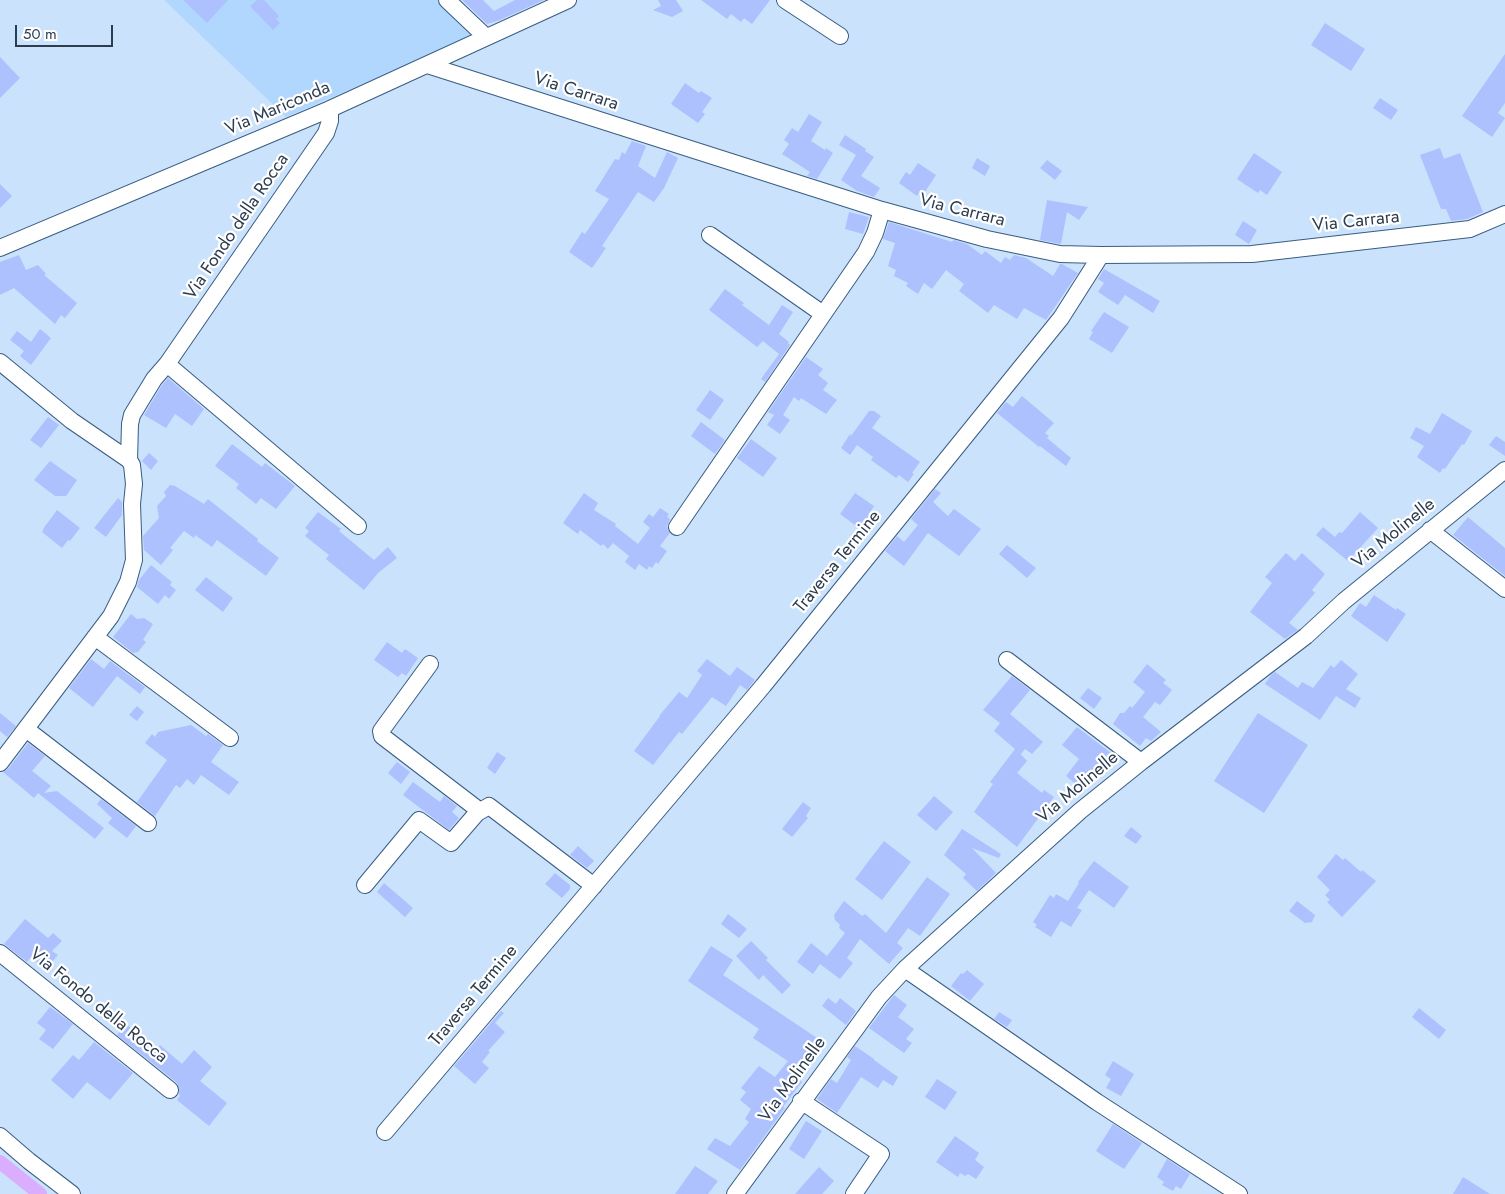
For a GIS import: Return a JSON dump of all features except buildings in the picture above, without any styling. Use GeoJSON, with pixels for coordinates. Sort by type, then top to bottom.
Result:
{"type":"FeatureCollection","features":[{"type":"Feature","properties":{"kind":"street"},"geometry":{"type":"LineString","coordinates":[[447,0],[486,37]]}},
{"type":"Feature","properties":{"kind":"street","name":"Via Mariconda"},"geometry":{"type":"LineString","coordinates":[[0,248],[330,109],[568,0]]}},
{"type":"Feature","properties":{"kind":"street"},"geometry":{"type":"LineString","coordinates":[[785,0],[840,36]]}},
{"type":"Feature","properties":{"kind":"street","name":"Via Carrara"},"geometry":{"type":"LineString","coordinates":[[427,65],[882,210],[996,241],[1060,254],[1252,254],[1470,229],[1505,214]]}},
{"type":"Feature","properties":{"kind":"street","name":"Via Fondo della Rocca"},"geometry":{"type":"LineString","coordinates":[[0,763],[111,616],[128,582],[134,560],[132,504],[134,484],[132,465],[129,460],[132,414],[154,379],[167,364],[326,133],[330,121],[330,109]]}},
{"type":"Feature","properties":{"kind":"street"},"geometry":{"type":"LineString","coordinates":[[677,527],[866,252],[875,233],[882,210]]}},
{"type":"Feature","properties":{"kind":"street"},"geometry":{"type":"LineString","coordinates":[[710,235],[823,314]]}},
{"type":"Feature","properties":{"kind":"street","name":"Traversa Termine"},"geometry":{"type":"LineString","coordinates":[[385,1132],[763,686],[1055,326],[1102,255]]}},
{"type":"Feature","properties":{"kind":"street"},"geometry":{"type":"LineString","coordinates":[[0,362],[72,421],[129,460]]}},
{"type":"Feature","properties":{"kind":"street"},"geometry":{"type":"LineString","coordinates":[[167,364],[358,526]]}},
{"type":"Feature","properties":{"kind":"street","name":"Via Molinelle"},"geometry":{"type":"LineString","coordinates":[[734,1194],[879,998],[905,969],[1080,811],[1306,636],[1344,601],[1505,470]]}},
{"type":"Feature","properties":{"kind":"street"},"geometry":{"type":"LineString","coordinates":[[1430,530],[1505,589]]}},
{"type":"Feature","properties":{"kind":"street"},"geometry":{"type":"LineString","coordinates":[[95,638],[230,738]]}},
{"type":"Feature","properties":{"kind":"street"},"geometry":{"type":"LineString","coordinates":[[1007,660],[1142,762]]}},
{"type":"Feature","properties":{"kind":"street"},"geometry":{"type":"LineString","coordinates":[[430,664],[381,731],[382,736],[480,811]]}},
{"type":"Feature","properties":{"kind":"street"},"geometry":{"type":"LineString","coordinates":[[26,729],[148,823]]}},
{"type":"Feature","properties":{"kind":"street"},"geometry":{"type":"LineString","coordinates":[[365,885],[419,820],[451,843],[477,812],[489,806],[594,886]]}},
{"type":"Feature","properties":{"kind":"street","name":"Via Fondo della Rocca"},"geometry":{"type":"LineString","coordinates":[[0,953],[170,1090]]}},
{"type":"Feature","properties":{"kind":"street"},"geometry":{"type":"LineString","coordinates":[[905,969],[1097,1102],[1239,1194]]}},
{"type":"Feature","properties":{"kind":"street"},"geometry":{"type":"LineString","coordinates":[[801,1101],[881,1154],[854,1194]]}},
{"type":"Feature","properties":{"kind":"street"},"geometry":{"type":"LineString","coordinates":[[0,1136],[28,1161],[72,1194]]}},
{"type":"Feature","properties":{"kind":"shaded area"},"geometry":{"type":"Polygon","coordinates":[[[164,0],[443,0],[479,34],[286,117],[164,0]]]}},
{"type":"Feature","properties":{"kind":"waterway"},"geometry":{"type":"LineString","coordinates":[[0,1162],[40,1194]]}}]}
